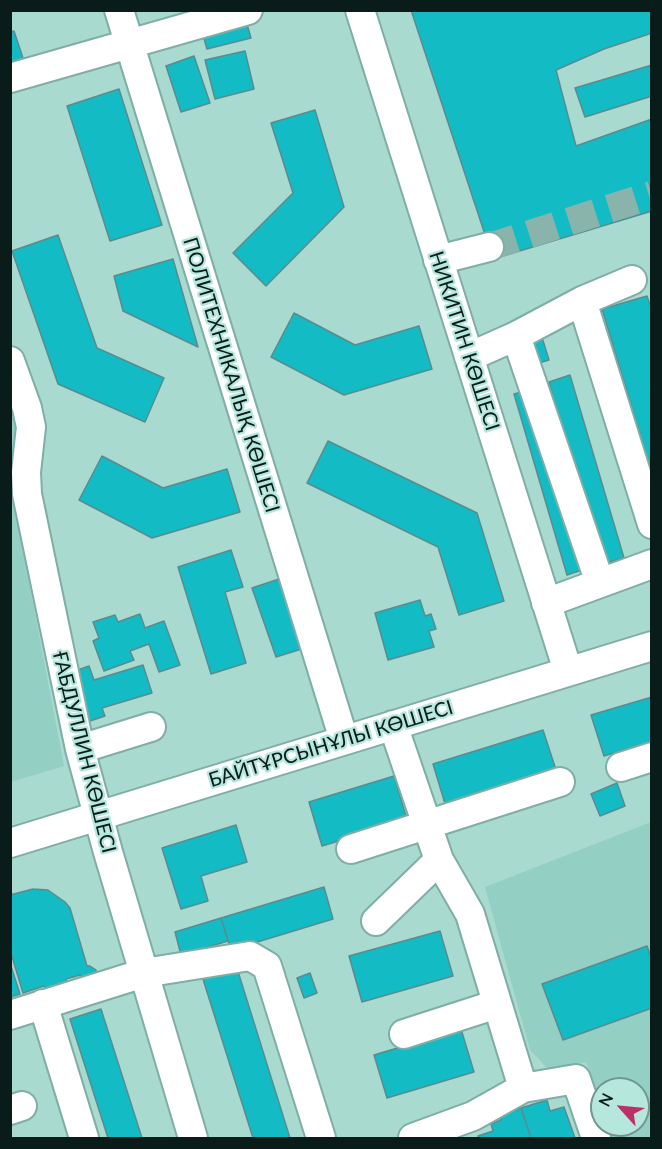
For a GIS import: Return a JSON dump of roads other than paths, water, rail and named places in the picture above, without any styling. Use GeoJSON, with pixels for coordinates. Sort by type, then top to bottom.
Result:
{"type":"FeatureCollection","features":[{"type":"Feature","properties":{"kind":"street","name":"ПОЛИТЕХНИКАЛЫҚ КӨШЕСІ"},"geometry":{"type":"LineString","coordinates":[[119,10],[344,740]]}},
{"type":"Feature","properties":{"kind":"street"},"geometry":{"type":"LineString","coordinates":[[10,78],[248,10]]}},
{"type":"Feature","properties":{"kind":"street","name":"НИКИТИН КӨШЕСІ"},"geometry":{"type":"LineString","coordinates":[[360,10],[568,671]]}},
{"type":"Feature","properties":{"kind":"street"},"geometry":{"type":"LineString","coordinates":[[438,260],[489,247]]}},
{"type":"Feature","properties":{"kind":"street"},"geometry":{"type":"LineString","coordinates":[[469,357],[516,336],[582,301],[632,280]]}},
{"type":"Feature","properties":{"kind":"street"},"geometry":{"type":"LineString","coordinates":[[582,301],[651,524]]}},
{"type":"Feature","properties":{"kind":"street"},"geometry":{"type":"LineString","coordinates":[[516,336],[600,583]]}},
{"type":"Feature","properties":{"kind":"street","name":"ҒАБДУЛЛИН КӨШЕСІ"},"geometry":{"type":"LineString","coordinates":[[10,361],[22,388],[31,427],[26,472],[27,494],[80,749],[193,1138]]}},
{"type":"Feature","properties":{"kind":"street"},"geometry":{"type":"LineString","coordinates":[[546,603],[651,564]]}},
{"type":"Feature","properties":{"kind":"street","name":"БАЙТҰРСЫНҰЛЫ КӨШЕСІ"},"geometry":{"type":"LineString","coordinates":[[10,843],[651,646]]}},
{"type":"Feature","properties":{"kind":"street"},"geometry":{"type":"LineString","coordinates":[[393,725],[439,860],[470,914],[523,1088]]}},
{"type":"Feature","properties":{"kind":"street"},"geometry":{"type":"LineString","coordinates":[[80,749],[151,727]]}},
{"type":"Feature","properties":{"kind":"street"},"geometry":{"type":"LineString","coordinates":[[621,767],[651,757]]}},
{"type":"Feature","properties":{"kind":"street"},"geometry":{"type":"LineString","coordinates":[[351,849],[560,783]]}},
{"type":"Feature","properties":{"kind":"street"},"geometry":{"type":"LineString","coordinates":[[376,921],[439,860]]}},
{"type":"Feature","properties":{"kind":"street"},"geometry":{"type":"LineString","coordinates":[[10,1015],[144,973],[250,956],[267,966],[321,1138]]}},
{"type":"Feature","properties":{"kind":"street"},"geometry":{"type":"LineString","coordinates":[[44,1004],[84,1138]]}},
{"type":"Feature","properties":{"kind":"street"},"geometry":{"type":"LineString","coordinates":[[404,1034],[497,1004]]}},
{"type":"Feature","properties":{"kind":"street"},"geometry":{"type":"LineString","coordinates":[[413,1138],[473,1116],[523,1088],[576,1079],[596,1138]]}},
{"type":"Feature","properties":{"kind":"tunnel"},"geometry":{"type":"LineString","coordinates":[[489,247],[652,195]]}}]}
